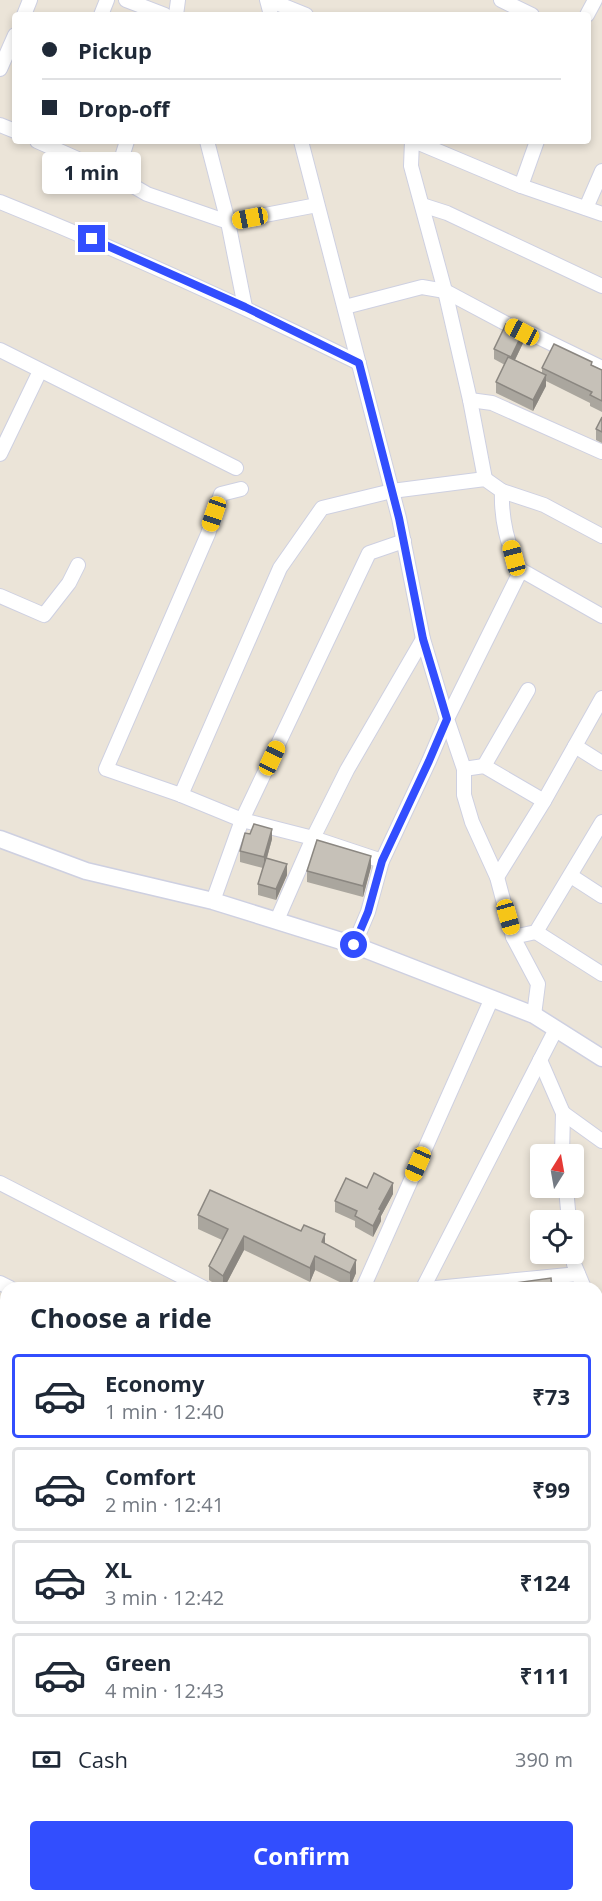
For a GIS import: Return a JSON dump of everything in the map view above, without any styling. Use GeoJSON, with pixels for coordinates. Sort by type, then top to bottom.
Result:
{"type":"FeatureCollection","features":[{"type":"Feature","properties":{"kind":"street"},"geometry":{"type":"LineString","coordinates":[[126,0],[157,12]]}},
{"type":"Feature","properties":{"kind":"street"},"geometry":{"type":"LineString","coordinates":[[268,0],[298,12]]}},
{"type":"Feature","properties":{"kind":"street"},"geometry":{"type":"LineString","coordinates":[[501,0],[526,12]]}},
{"type":"Feature","properties":{"kind":"street"},"geometry":{"type":"LineString","coordinates":[[0,69],[12,42]]}},
{"type":"Feature","properties":{"kind":"street"},"geometry":{"type":"LineString","coordinates":[[49,144],[116,176],[147,194],[228,222],[317,205]]}},
{"type":"Feature","properties":{"kind":"street"},"geometry":{"type":"LineString","coordinates":[[116,176],[126,144]]}},
{"type":"Feature","properties":{"kind":"street"},"geometry":{"type":"LineString","coordinates":[[208,144],[228,222],[245,307]]}},
{"type":"Feature","properties":{"kind":"street"},"geometry":{"type":"LineString","coordinates":[[303,144],[392,491],[423,639],[464,769],[464,795],[471,822],[496,877],[513,937],[538,984],[534,1015]]}},
{"type":"Feature","properties":{"kind":"street"},"geometry":{"type":"LineString","coordinates":[[413,144],[411,166],[445,291],[471,400],[485,479]]}},
{"type":"Feature","properties":{"kind":"street"},"geometry":{"type":"LineString","coordinates":[[420,144],[521,186],[602,214]]}},
{"type":"Feature","properties":{"kind":"street"},"geometry":{"type":"LineString","coordinates":[[521,186],[536,144]]}},
{"type":"Feature","properties":{"kind":"street"},"geometry":{"type":"LineString","coordinates":[[586,208],[602,171]]}},
{"type":"Feature","properties":{"kind":"street"},"geometry":{"type":"LineString","coordinates":[[0,202],[92,239],[245,307],[359,363]]}},
{"type":"Feature","properties":{"kind":"street"},"geometry":{"type":"LineString","coordinates":[[422,205],[447,213],[602,286]]}},
{"type":"Feature","properties":{"kind":"street"},"geometry":{"type":"LineString","coordinates":[[345,307],[422,287],[445,291],[522,332],[532,334],[602,368]]}},
{"type":"Feature","properties":{"kind":"street"},"geometry":{"type":"LineString","coordinates":[[0,350],[236,468]]}},
{"type":"Feature","properties":{"kind":"street"},"geometry":{"type":"LineString","coordinates":[[0,454],[40,371]]}},
{"type":"Feature","properties":{"kind":"street"},"geometry":{"type":"LineString","coordinates":[[471,400],[492,403],[602,452]]}},
{"type":"Feature","properties":{"kind":"street"},"geometry":{"type":"LineString","coordinates":[[181,795],[280,568],[322,508],[392,491],[485,479],[502,491],[544,505],[602,536]]}},
{"type":"Feature","properties":{"kind":"street"},"geometry":{"type":"LineString","coordinates":[[242,489],[221,494],[207,534],[106,769],[243,820],[313,838],[382,861]]}},
{"type":"Feature","properties":{"kind":"street"},"geometry":{"type":"LineString","coordinates":[[502,491],[501,508],[514,558],[521,570],[602,616]]}},
{"type":"Feature","properties":{"kind":"street"},"geometry":{"type":"LineString","coordinates":[[213,901],[243,820],[369,553],[404,541]]}},
{"type":"Feature","properties":{"kind":"street"},"geometry":{"type":"LineString","coordinates":[[0,596],[44,615],[69,583],[78,565]]}},
{"type":"Feature","properties":{"kind":"street"},"geometry":{"type":"LineString","coordinates":[[354,945],[368,912],[382,861],[447,719],[521,570]]}},
{"type":"Feature","properties":{"kind":"street"},"geometry":{"type":"LineString","coordinates":[[277,920],[313,838],[347,770],[423,639]]}},
{"type":"Feature","properties":{"kind":"street"},"geometry":{"type":"LineString","coordinates":[[484,766],[528,690]]}},
{"type":"Feature","properties":{"kind":"street"},"geometry":{"type":"LineString","coordinates":[[496,877],[544,801],[602,698]]}},
{"type":"Feature","properties":{"kind":"street"},"geometry":{"type":"LineString","coordinates":[[575,746],[602,764]]}},
{"type":"Feature","properties":{"kind":"street"},"geometry":{"type":"LineString","coordinates":[[464,769],[484,766],[544,801]]}},
{"type":"Feature","properties":{"kind":"street"},"geometry":{"type":"LineString","coordinates":[[536,932],[601,825]]}},
{"type":"Feature","properties":{"kind":"street"},"geometry":{"type":"LineString","coordinates":[[0,839],[86,871],[213,901],[354,945],[534,1015],[602,1058]]}},
{"type":"Feature","properties":{"kind":"street"},"geometry":{"type":"LineString","coordinates":[[571,876],[602,896]]}},
{"type":"Feature","properties":{"kind":"street"},"geometry":{"type":"LineString","coordinates":[[513,937],[536,932],[602,974]]}},
{"type":"Feature","properties":{"kind":"street"},"geometry":{"type":"LineString","coordinates":[[366,1282],[492,998]]}},
{"type":"Feature","properties":{"kind":"street"},"geometry":{"type":"LineString","coordinates":[[426,1282],[556,1029]]}},
{"type":"Feature","properties":{"kind":"street"},"geometry":{"type":"LineString","coordinates":[[540,1060],[563,1113],[562,1144]]}},
{"type":"Feature","properties":{"kind":"street"},"geometry":{"type":"LineString","coordinates":[[563,1113],[602,1141]]}},
{"type":"Feature","properties":{"kind":"street"},"geometry":{"type":"LineString","coordinates":[[0,1183],[192,1282]]}},
{"type":"Feature","properties":{"kind":"street"},"geometry":{"type":"LineString","coordinates":[[574,1264],[581,1282]]}},
{"type":"Feature","properties":{"kind":"street"},"geometry":{"type":"LineString","coordinates":[[516,1282],[578,1275]]}},
{"type":"Feature","properties":{"kind":"building"},"geometry":{"type":"Polygon","coordinates":[[[506,324],[523,332],[511,357],[494,349],[506,324]]]}},
{"type":"Feature","properties":{"kind":"building"},"geometry":{"type":"Polygon","coordinates":[[[554,344],[592,362],[591,365],[602,370],[602,401],[590,395],[592,392],[542,368],[554,344]]]}},
{"type":"Feature","properties":{"kind":"building"},"geometry":{"type":"Polygon","coordinates":[[[508,357],[546,375],[533,400],[496,382],[508,357]]]}},
{"type":"Feature","properties":{"kind":"building"},"geometry":{"type":"Polygon","coordinates":[[[602,417],[602,432],[596,429],[602,417]]]}},
{"type":"Feature","properties":{"kind":"building"},"geometry":{"type":"Polygon","coordinates":[[[254,824],[272,829],[264,857],[240,851],[245,833],[250,834],[254,824]]]}},
{"type":"Feature","properties":{"kind":"building"},"geometry":{"type":"Polygon","coordinates":[[[317,840],[371,856],[363,886],[307,871],[317,840]]]}},
{"type":"Feature","properties":{"kind":"building"},"geometry":{"type":"Polygon","coordinates":[[[266,858],[287,864],[276,889],[258,884],[266,858]]]}},
{"type":"Feature","properties":{"kind":"building"},"geometry":{"type":"Polygon","coordinates":[[[374,1173],[393,1183],[373,1226],[355,1216],[357,1211],[335,1201],[346,1178],[367,1188],[374,1173]]]}},
{"type":"Feature","properties":{"kind":"building"},"geometry":{"type":"Polygon","coordinates":[[[210,1190],[301,1231],[304,1225],[325,1234],[322,1242],[356,1260],[350,1273],[315,1256],[310,1268],[244,1236],[223,1276],[209,1266],[228,1229],[198,1215],[210,1190]]]}},
{"type":"Feature","properties":{"kind":"building"},"geometry":{"type":"Polygon","coordinates":[[[551,1278],[551,1282],[522,1282],[551,1278]]]}},
{"type":"Feature","properties":{"kind":"route"},"geometry":{"type":"LineString","coordinates":[[92,239],[245,307],[359,363],[399,518],[423,639],[447,719],[382,861],[368,912],[354,945]]}}]}
